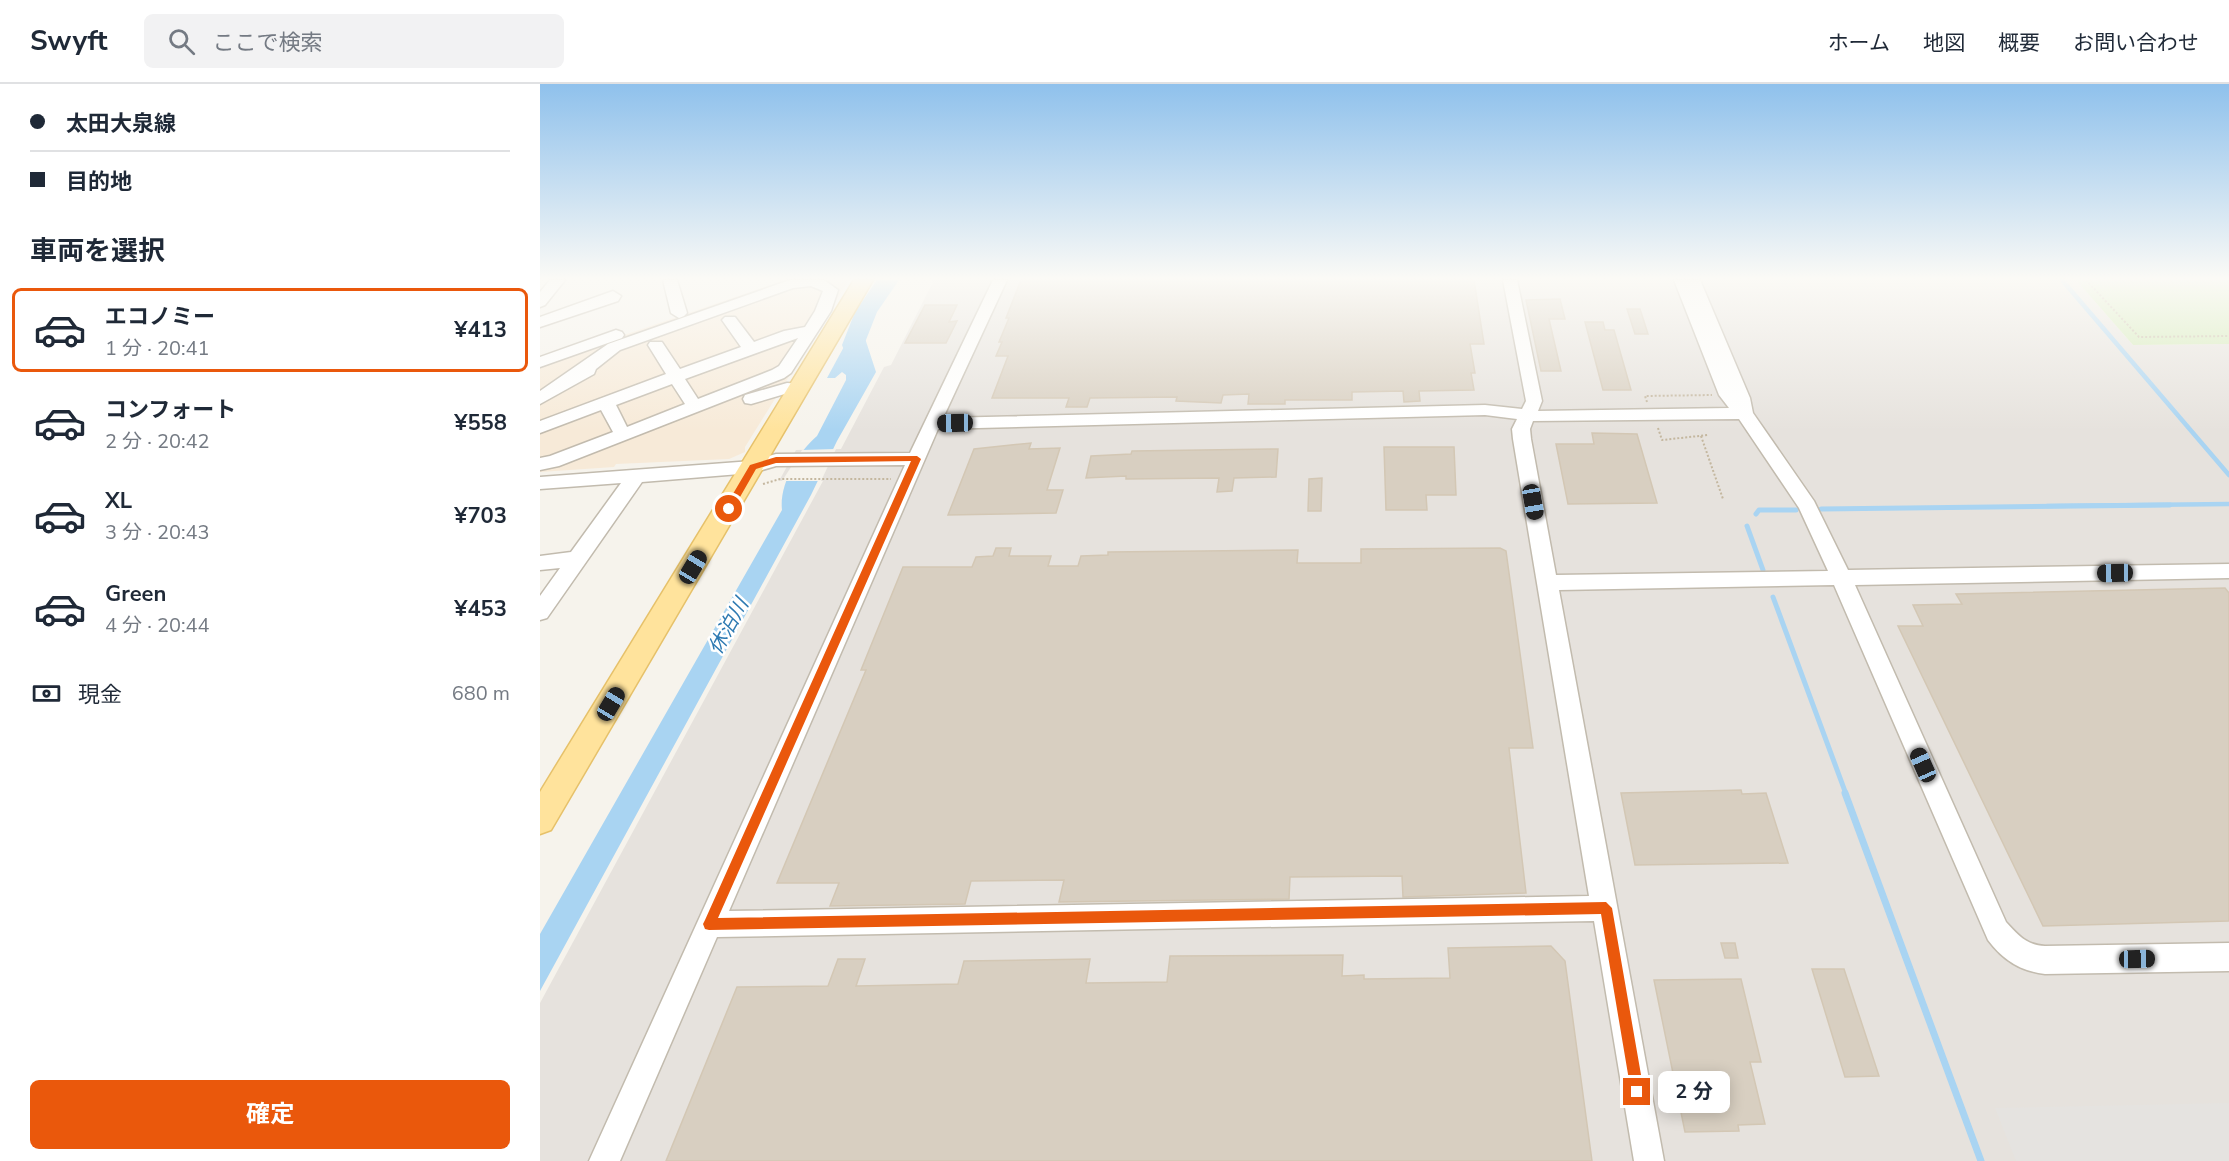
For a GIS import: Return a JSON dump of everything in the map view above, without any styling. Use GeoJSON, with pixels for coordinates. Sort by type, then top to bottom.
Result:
{"type":"FeatureCollection","features":[{"type":"Feature","properties":{"kind":"main road"},"geometry":{"type":"LineString","coordinates":[[540,820],[757,476],[800,388],[834,330]]}},
{"type":"Feature","properties":{"kind":"street"},"geometry":{"type":"LineString","coordinates":[[540,362],[630,330]]}},
{"type":"Feature","properties":{"kind":"street"},"geometry":{"type":"LineString","coordinates":[[540,398],[614,347],[661,330]]}},
{"type":"Feature","properties":{"kind":"street"},"geometry":{"type":"LineString","coordinates":[[576,375],[700,330]]}},
{"type":"Feature","properties":{"kind":"street"},"geometry":{"type":"LineString","coordinates":[[737,330],[751,349]]}},
{"type":"Feature","properties":{"kind":"street"},"geometry":{"type":"LineString","coordinates":[[604,1161],[914,464],[976,330]]}},
{"type":"Feature","properties":{"kind":"street"},"geometry":{"type":"LineString","coordinates":[[1520,330],[1534,401],[1521,429],[1522,439],[1649,1161]]}},
{"type":"Feature","properties":{"kind":"street"},"geometry":{"type":"LineString","coordinates":[[1701,330],[1727,395],[1744,413],[1807,506],[1821,532],[1997,931],[2010,947],[2027,959],[2045,960],[2229,957]]}},
{"type":"Feature","properties":{"kind":"street"},"geometry":{"type":"LineString","coordinates":[[1714,330],[1742,398],[1744,413]]}},
{"type":"Feature","properties":{"kind":"street"},"geometry":{"type":"LineString","coordinates":[[540,428],[790,334],[810,331]]}},
{"type":"Feature","properties":{"kind":"street"},"geometry":{"type":"LineString","coordinates":[[540,464],[554,462],[778,374],[786,369],[810,331]]}},
{"type":"Feature","properties":{"kind":"street"},"geometry":{"type":"LineString","coordinates":[[656,345],[676,377],[691,420],[767,393],[800,388]]}},
{"type":"Feature","properties":{"kind":"street"},"geometry":{"type":"LineString","coordinates":[[606,403],[623,435]]}},
{"type":"Feature","properties":{"kind":"street"},"geometry":{"type":"LineString","coordinates":[[932,424],[1485,410],[1542,417],[1744,413]]}},
{"type":"Feature","properties":{"kind":"street"},"geometry":{"type":"LineString","coordinates":[[540,483],[636,476],[757,476],[770,470],[914,464]]}},
{"type":"Feature","properties":{"kind":"street"},"geometry":{"type":"LineString","coordinates":[[540,612],[636,476]]}},
{"type":"Feature","properties":{"kind":"street"},"geometry":{"type":"LineString","coordinates":[[540,563],[577,560]]}},
{"type":"Feature","properties":{"kind":"street"},"geometry":{"type":"LineString","coordinates":[[1547,583],[2229,571]]}},
{"type":"Feature","properties":{"kind":"street"},"geometry":{"type":"LineString","coordinates":[[709,924],[1606,908]]}},
{"type":"Feature","properties":{"kind":"path"},"geometry":{"type":"LineString","coordinates":[[2133,330],[2139,337],[2229,336]]}},
{"type":"Feature","properties":{"kind":"path"},"geometry":{"type":"LineString","coordinates":[[1637,403],[1647,403],[1645,396],[1714,394]]}},
{"type":"Feature","properties":{"kind":"path"},"geometry":{"type":"LineString","coordinates":[[1658,427],[1662,440],[1680,440],[1683,436],[1708,435]]}},
{"type":"Feature","properties":{"kind":"path"},"geometry":{"type":"LineString","coordinates":[[1700,435],[1723,499]]}},
{"type":"Feature","properties":{"kind":"path"},"geometry":{"type":"LineString","coordinates":[[757,476],[785,470],[829,469],[891,478]]}},
{"type":"Feature","properties":{"kind":"shaded area"},"geometry":{"type":"Polygon","coordinates":[[[638,330],[818,330],[745,447],[745,452],[729,459],[616,464],[614,467],[540,472],[540,364],[638,330]]]}},
{"type":"Feature","properties":{"kind":"shaded area"},"geometry":{"type":"Polygon","coordinates":[[[909,330],[2120,330],[2133,345],[2229,344],[2229,1161],[540,1161],[540,1003],[823,481],[779,481],[796,450],[841,449],[884,367],[891,365],[909,330]]]}},
{"type":"Feature","properties":{"kind":"shaded area"},"geometry":{"type":"Polygon","coordinates":[[[2229,1103],[2229,1161],[2016,1161],[1995,1108],[2229,1103]]]}},
{"type":"Feature","properties":{"kind":"green space"},"geometry":{"type":"Polygon","coordinates":[[[2120,330],[2229,330],[2229,344],[2133,345],[2120,330]]]}},
{"type":"Feature","properties":{"kind":"water"},"geometry":{"type":"Polygon","coordinates":[[[853,330],[862,330],[876,372],[540,991],[540,934],[782,510],[784,490],[791,470],[803,451],[817,436],[846,380],[846,375],[842,372],[835,378],[827,378],[853,330]]]}},
{"type":"Feature","properties":{"kind":"pier"},"geometry":{"type":"Polygon","coordinates":[[[836,449],[821,481],[782,481],[802,450],[836,449]]]}},
{"type":"Feature","properties":{"kind":"building"},"geometry":{"type":"Polygon","coordinates":[[[912,330],[952,330],[946,343],[905,343],[912,330]]]}},
{"type":"Feature","properties":{"kind":"building"},"geometry":{"type":"Polygon","coordinates":[[[1004,330],[1482,330],[1484,344],[1470,344],[1475,373],[1471,373],[1474,390],[1419,391],[1420,401],[1404,402],[1403,391],[1352,392],[1352,400],[1285,400],[1285,404],[1248,404],[1249,394],[1223,395],[1221,403],[1176,401],[1177,397],[1090,398],[1087,407],[1066,407],[1069,398],[992,398],[1008,356],[996,356],[1002,342],[999,342],[1004,330]]]}},
{"type":"Feature","properties":{"kind":"building"},"geometry":{"type":"Polygon","coordinates":[[[1532,330],[1552,330],[1561,371],[1541,371],[1532,330]]]}},
{"type":"Feature","properties":{"kind":"building"},"geometry":{"type":"Polygon","coordinates":[[[1587,330],[1614,330],[1631,390],[1603,390],[1587,330]]]}},
{"type":"Feature","properties":{"kind":"building"},"geometry":{"type":"Polygon","coordinates":[[[1634,330],[1647,330],[1648,334],[1635,334],[1634,330]]]}},
{"type":"Feature","properties":{"kind":"building"},"geometry":{"type":"Polygon","coordinates":[[[1592,433],[1637,434],[1657,503],[1568,504],[1556,444],[1594,444],[1592,433]]]}},
{"type":"Feature","properties":{"kind":"building"},"geometry":{"type":"Polygon","coordinates":[[[1031,443],[1029,449],[1060,448],[1047,490],[1063,490],[1056,513],[948,515],[974,449],[1031,443]]]}},
{"type":"Feature","properties":{"kind":"building"},"geometry":{"type":"Polygon","coordinates":[[[1384,447],[1454,447],[1456,495],[1426,495],[1427,510],[1386,510],[1384,447]]]}},
{"type":"Feature","properties":{"kind":"building"},"geometry":{"type":"Polygon","coordinates":[[[1278,449],[1276,477],[1234,478],[1232,491],[1217,492],[1219,478],[1126,479],[1126,476],[1086,478],[1091,456],[1131,454],[1132,451],[1278,449]]]}},
{"type":"Feature","properties":{"kind":"building"},"geometry":{"type":"Polygon","coordinates":[[[1322,478],[1321,511],[1308,511],[1309,479],[1322,478]]]}},
{"type":"Feature","properties":{"kind":"building"},"geometry":{"type":"Polygon","coordinates":[[[996,548],[1011,548],[1009,556],[1051,556],[1048,566],[1078,566],[1081,556],[1108,555],[1108,552],[1298,550],[1297,563],[1361,563],[1361,549],[1500,548],[1506,551],[1533,748],[1509,748],[1526,893],[1403,897],[1402,876],[1290,877],[1289,899],[1059,902],[1064,880],[971,881],[965,904],[830,906],[839,883],[777,883],[866,670],[861,670],[903,567],[972,567],[976,557],[993,556],[996,548]]]}},
{"type":"Feature","properties":{"kind":"building"},"geometry":{"type":"Polygon","coordinates":[[[2225,588],[2229,593],[2229,921],[2043,926],[1898,626],[1923,626],[1913,605],[1962,604],[1956,594],[2225,588]]]}},
{"type":"Feature","properties":{"kind":"building"},"geometry":{"type":"Polygon","coordinates":[[[1741,790],[1742,794],[1766,793],[1788,863],[1635,865],[1621,793],[1741,790]]]}},
{"type":"Feature","properties":{"kind":"building"},"geometry":{"type":"Polygon","coordinates":[[[1721,943],[1735,943],[1738,958],[1725,958],[1721,943]]]}},
{"type":"Feature","properties":{"kind":"building"},"geometry":{"type":"Polygon","coordinates":[[[1551,946],[1565,961],[1592,1161],[666,1161],[737,987],[828,986],[838,959],[865,959],[856,986],[958,984],[964,961],[1090,959],[1086,983],[1167,982],[1170,956],[1343,955],[1342,976],[1364,975],[1364,979],[1450,978],[1448,948],[1551,946]]]}},
{"type":"Feature","properties":{"kind":"building"},"geometry":{"type":"Polygon","coordinates":[[[1812,969],[1844,969],[1879,1076],[1845,1077],[1812,969]]]}},
{"type":"Feature","properties":{"kind":"building"},"geometry":{"type":"Polygon","coordinates":[[[1741,979],[1761,1062],[1750,1062],[1765,1124],[1738,1125],[1739,1131],[1685,1132],[1654,980],[1741,979]]]}},
{"type":"Feature","properties":{"kind":"waterway","name":"休泊川"},"geometry":{"type":"LineString","coordinates":[[859,330],[853,345],[859,363]]}},
{"type":"Feature","properties":{"kind":"waterway"},"geometry":{"type":"LineString","coordinates":[[2105,330],[2229,475]]}},
{"type":"Feature","properties":{"kind":"waterway"},"geometry":{"type":"LineString","coordinates":[[2047,506],[2229,504]]}},
{"type":"Feature","properties":{"kind":"waterway"},"geometry":{"type":"LineString","coordinates":[[1821,509],[2170,505]]}},
{"type":"Feature","properties":{"kind":"waterway"},"geometry":{"type":"LineString","coordinates":[[1756,514],[1759,510],[1796,510]]}},
{"type":"Feature","properties":{"kind":"waterway"},"geometry":{"type":"LineString","coordinates":[[1747,526],[1763,570]]}},
{"type":"Feature","properties":{"kind":"waterway"},"geometry":{"type":"LineString","coordinates":[[1773,597],[1846,794]]}},
{"type":"Feature","properties":{"kind":"waterway"},"geometry":{"type":"LineString","coordinates":[[1845,793],[1981,1161]]}},
{"type":"Feature","properties":{"kind":"route"},"geometry":{"type":"LineString","coordinates":[[729,509],[753,467],[776,460],[917,459],[709,924],[1606,908],[1637,1092]]}}]}
